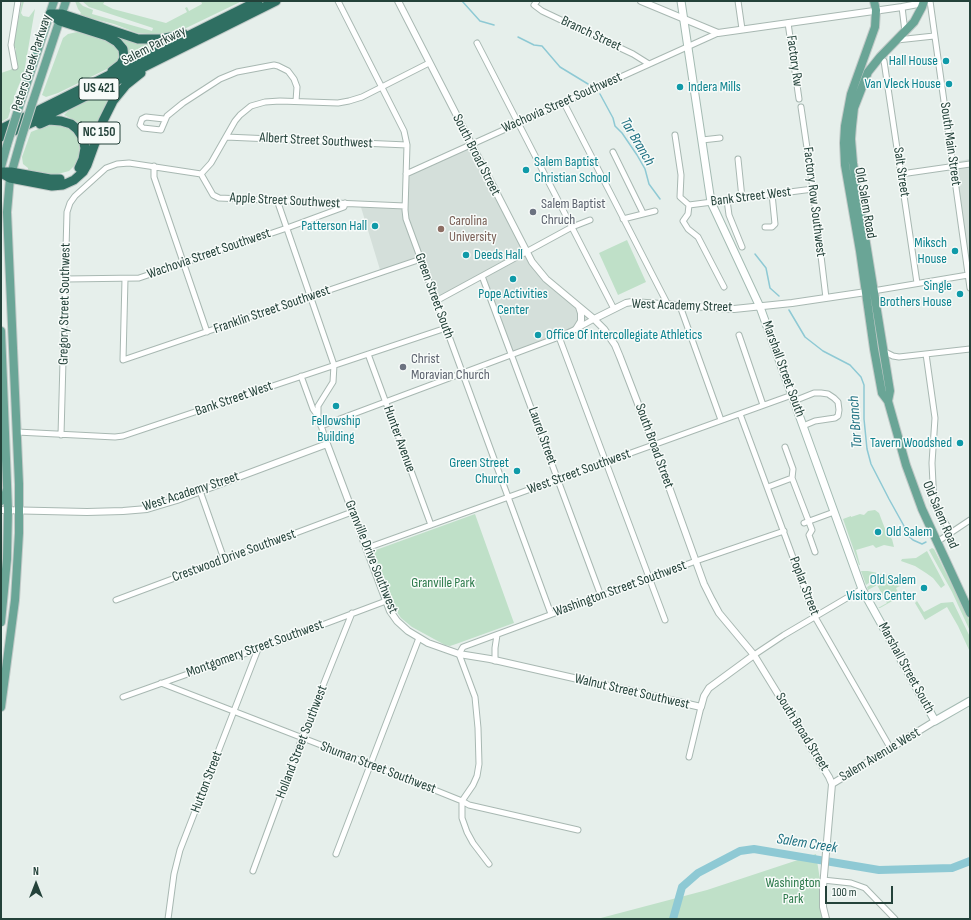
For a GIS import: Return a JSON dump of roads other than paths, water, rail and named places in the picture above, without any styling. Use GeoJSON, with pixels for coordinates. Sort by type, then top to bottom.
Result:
{"type":"FeatureCollection","features":[{"type":"Feature","properties":{"kind":"highway","name":"Salem Parkway"},"geometry":{"type":"LineString","coordinates":[[1,129],[258,1]]}},
{"type":"Feature","properties":{"kind":"highway","name":"Salem Parkway"},"geometry":{"type":"LineString","coordinates":[[1,137],[276,1]]}},
{"type":"Feature","properties":{"kind":"highway"},"geometry":{"type":"LineString","coordinates":[[50,14],[111,38],[122,47],[124,55],[121,64],[98,82]]}},
{"type":"Feature","properties":{"kind":"highway"},"geometry":{"type":"LineString","coordinates":[[61,18],[145,39],[176,37],[207,23],[215,23]]}},
{"type":"Feature","properties":{"kind":"highway","name":"NC 150"},"geometry":{"type":"LineString","coordinates":[[11,175],[56,186],[67,184],[78,178],[88,165],[106,114],[117,95],[138,75],[175,55],[179,50]]}},
{"type":"Feature","properties":{"kind":"highway"},"geometry":{"type":"LineString","coordinates":[[1,173],[62,179],[68,177],[80,166],[84,156],[85,145],[82,135],[75,126],[68,122],[49,120],[27,129],[19,129]]}},
{"type":"Feature","properties":{"kind":"main road","name":"Peters Creek Parkway"},"geometry":{"type":"LineString","coordinates":[[1,167],[54,1]]}},
{"type":"Feature","properties":{"kind":"main road","name":"Peters Creek Parkway"},"geometry":{"type":"LineString","coordinates":[[1,701],[12,626],[18,560],[19,510],[7,212],[11,175],[21,139],[66,1]]}},
{"type":"Feature","properties":{"kind":"main road","name":"Marshall Street South"},"geometry":{"type":"LineString","coordinates":[[681,1],[712,202],[760,307],[862,589],[935,722]]}},
{"type":"Feature","properties":{"kind":"main road","name":"Old Salem Road"},"geometry":{"type":"LineString","coordinates":[[874,1],[876,10],[875,27],[858,71],[850,99],[845,126],[844,143],[845,165],[890,391],[888,401]]}},
{"type":"Feature","properties":{"kind":"main road","name":"Old Salem Road"},"geometry":{"type":"LineString","coordinates":[[924,1],[914,22],[880,57],[868,72],[854,108],[851,139],[870,291],[874,349],[882,393],[888,401],[906,465],[922,509],[970,613]]}},
{"type":"Feature","properties":{"kind":"main road"},"geometry":{"type":"LineString","coordinates":[[1,331],[2,394],[8,484],[5,510],[7,559],[1,624],[12,626]]}},
{"type":"Feature","properties":{"kind":"main road"},"geometry":{"type":"LineString","coordinates":[[1,501],[8,484]]}},
{"type":"Feature","properties":{"kind":"main road","name":"Salem Avenue West"},"geometry":{"type":"LineString","coordinates":[[935,722],[970,702]]}},
{"type":"Feature","properties":{"kind":"street"},"geometry":{"type":"LineString","coordinates":[[15,67],[11,45],[18,1]]}},
{"type":"Feature","properties":{"kind":"street","name":"Green Street South"},"geometry":{"type":"LineString","coordinates":[[338,1],[404,131],[407,145],[406,219],[552,614]]}},
{"type":"Feature","properties":{"kind":"street","name":"South Broad Street"},"geometry":{"type":"LineString","coordinates":[[398,1],[526,252],[540,273],[594,319],[611,339],[620,357],[654,445],[704,584],[715,606],[754,655],[825,769],[832,784],[823,880],[823,907],[826,919]]}},
{"type":"Feature","properties":{"kind":"street"},"geometry":{"type":"LineString","coordinates":[[641,1],[718,33],[902,7],[918,4],[920,1]]}},
{"type":"Feature","properties":{"kind":"street"},"geometry":{"type":"LineString","coordinates":[[738,1],[742,29]]}},
{"type":"Feature","properties":{"kind":"street","name":"South Main Street"},"geometry":{"type":"LineString","coordinates":[[930,1],[970,288]]}},
{"type":"Feature","properties":{"kind":"street","name":"Branch Street"},"geometry":{"type":"LineString","coordinates":[[536,3],[542,11],[634,54],[649,64]]}},
{"type":"Feature","properties":{"kind":"street"},"geometry":{"type":"LineString","coordinates":[[902,7],[905,32]]}},
{"type":"Feature","properties":{"kind":"street","name":"Factory Rw"},"geometry":{"type":"LineString","coordinates":[[788,23],[799,100]]}},
{"type":"Feature","properties":{"kind":"street","name":"Wachovia Street Southwest"},"geometry":{"type":"LineString","coordinates":[[406,174],[718,33]]}},
{"type":"Feature","properties":{"kind":"street"},"geometry":{"type":"LineString","coordinates":[[896,40],[934,36]]}},
{"type":"Feature","properties":{"kind":"street"},"geometry":{"type":"LineString","coordinates":[[477,43],[614,309]]}},
{"type":"Feature","properties":{"kind":"street","name":"Salt Street"},"geometry":{"type":"LineString","coordinates":[[884,61],[917,283]]}},
{"type":"Feature","properties":{"kind":"street"},"geometry":{"type":"LineString","coordinates":[[207,332],[154,177],[154,166],[201,174],[211,163],[234,122],[251,106],[265,102],[349,102],[362,97],[429,63]]}},
{"type":"Feature","properties":{"kind":"street"},"geometry":{"type":"LineString","coordinates":[[164,119],[142,118],[140,125],[143,128],[161,130],[164,119],[182,103],[220,79],[237,72],[274,65],[288,71],[294,79],[297,86],[296,101]]}},
{"type":"Feature","properties":{"kind":"street"},"geometry":{"type":"LineString","coordinates":[[564,102],[668,305]]}},
{"type":"Feature","properties":{"kind":"street","name":"Factory Row Southwest"},"geometry":{"type":"LineString","coordinates":[[801,107],[813,189],[826,298]]}},
{"type":"Feature","properties":{"kind":"street"},"geometry":{"type":"LineString","coordinates":[[675,135],[680,174],[680,196],[689,205],[688,214],[683,222],[688,229],[698,237],[724,287]]}},
{"type":"Feature","properties":{"kind":"street","name":"Albert Street Southwest"},"geometry":{"type":"LineString","coordinates":[[226,137],[407,145]]}},
{"type":"Feature","properties":{"kind":"street"},"geometry":{"type":"LineString","coordinates":[[702,140],[720,138]]}},
{"type":"Feature","properties":{"kind":"street"},"geometry":{"type":"LineString","coordinates":[[613,152],[643,214]]}},
{"type":"Feature","properties":{"kind":"street"},"geometry":{"type":"LineString","coordinates":[[738,159],[742,198]]}},
{"type":"Feature","properties":{"kind":"street","name":"Gregory Street Southwest"},"geometry":{"type":"LineString","coordinates":[[61,435],[67,212],[70,203],[75,196],[103,170],[113,164],[128,163],[154,166]]}},
{"type":"Feature","properties":{"kind":"street"},"geometry":{"type":"LineString","coordinates":[[901,174],[970,164]]}},
{"type":"Feature","properties":{"kind":"street","name":"Apple Street Southwest"},"geometry":{"type":"LineString","coordinates":[[201,174],[213,195],[217,197],[405,206]]}},
{"type":"Feature","properties":{"kind":"street","name":"Bank Street West"},"geometry":{"type":"LineString","coordinates":[[689,205],[813,189]]}},
{"type":"Feature","properties":{"kind":"street"},"geometry":{"type":"LineString","coordinates":[[765,227],[772,227],[775,224],[772,194]]}},
{"type":"Feature","properties":{"kind":"street"},"geometry":{"type":"LineString","coordinates":[[277,200],[334,365],[333,382],[318,406],[318,416]]}},
{"type":"Feature","properties":{"kind":"street"},"geometry":{"type":"LineString","coordinates":[[727,200],[729,215],[742,247]]}},
{"type":"Feature","properties":{"kind":"street","name":"Wachovia Street Southwest"},"geometry":{"type":"LineString","coordinates":[[66,279],[139,278],[344,207],[345,203]]}},
{"type":"Feature","properties":{"kind":"street"},"geometry":{"type":"LineString","coordinates":[[624,219],[654,211]]}},
{"type":"Feature","properties":{"kind":"street"},"geometry":{"type":"LineString","coordinates":[[436,301],[526,252],[590,220]]}},
{"type":"Feature","properties":{"kind":"street","name":"Franklin Street Southwest"},"geometry":{"type":"LineString","coordinates":[[125,279],[123,360],[310,298],[421,259]]}},
{"type":"Feature","properties":{"kind":"street","name":"Laurel Street"},"geometry":{"type":"LineString","coordinates":[[482,276],[601,596]]}},
{"type":"Feature","properties":{"kind":"street","name":"West Academy Street"},"geometry":{"type":"LineString","coordinates":[[321,426],[512,356],[559,337],[626,303],[632,302],[734,309],[760,307],[917,283],[969,277]]}},
{"type":"Feature","properties":{"kind":"street"},"geometry":{"type":"LineString","coordinates":[[576,329],[582,317],[579,306]]}},
{"type":"Feature","properties":{"kind":"street"},"geometry":{"type":"LineString","coordinates":[[680,306],[721,420]]}},
{"type":"Feature","properties":{"kind":"street","name":"Bank Street West"},"geometry":{"type":"LineString","coordinates":[[17,432],[61,435],[123,436],[446,328]]}},
{"type":"Feature","properties":{"kind":"street"},"geometry":{"type":"LineString","coordinates":[[739,335],[763,405]]}},
{"type":"Feature","properties":{"kind":"street"},"geometry":{"type":"LineString","coordinates":[[559,337],[665,620]]}},
{"type":"Feature","properties":{"kind":"street"},"geometry":{"type":"LineString","coordinates":[[882,351],[893,356],[970,349]]}},
{"type":"Feature","properties":{"kind":"street","name":"Hunter Avenue"},"geometry":{"type":"LineString","coordinates":[[368,354],[431,525]]}},
{"type":"Feature","properties":{"kind":"street"},"geometry":{"type":"LineString","coordinates":[[926,354],[935,418],[932,463],[934,505],[951,532]]}},
{"type":"Feature","properties":{"kind":"street","name":"Granville Drive Southwest"},"geometry":{"type":"LineString","coordinates":[[301,376],[313,409],[318,416],[352,512],[390,611],[397,622],[419,638],[459,654]]}},
{"type":"Feature","properties":{"kind":"street","name":"West Street Southwest"},"geometry":{"type":"LineString","coordinates":[[367,548],[606,463],[763,405],[814,393],[828,394],[838,402],[839,410],[836,418],[814,421],[803,426]]}},
{"type":"Feature","properties":{"kind":"street"},"geometry":{"type":"LineString","coordinates":[[2,394],[15,395]]}},
{"type":"Feature","properties":{"kind":"street","name":"Poplar Street"},"geometry":{"type":"LineString","coordinates":[[740,414],[815,617],[890,749]]}},
{"type":"Feature","properties":{"kind":"street","name":"West Academy Street"},"geometry":{"type":"LineString","coordinates":[[5,510],[87,512],[139,510],[164,504],[328,444]]}},
{"type":"Feature","properties":{"kind":"street"},"geometry":{"type":"LineString","coordinates":[[785,448],[793,469],[792,478],[806,522],[812,530],[809,535],[815,552]]}},
{"type":"Feature","properties":{"kind":"street"},"geometry":{"type":"LineString","coordinates":[[768,487],[792,478]]}},
{"type":"Feature","properties":{"kind":"street"},"geometry":{"type":"LineString","coordinates":[[200,491],[224,559]]}},
{"type":"Feature","properties":{"kind":"street","name":"Crestwood Drive Southwest"},"geometry":{"type":"LineString","coordinates":[[116,600],[352,512]]}},
{"type":"Feature","properties":{"kind":"street"},"geometry":{"type":"LineString","coordinates":[[806,522],[834,512]]}},
{"type":"Feature","properties":{"kind":"street"},"geometry":{"type":"LineString","coordinates":[[937,542],[970,520]]}},
{"type":"Feature","properties":{"kind":"street","name":"Washington Street Southwest"},"geometry":{"type":"LineString","coordinates":[[459,654],[463,647],[497,634],[696,561],[784,531]]}},
{"type":"Feature","properties":{"kind":"street","name":"Walnut Street Southwest"},"geometry":{"type":"LineString","coordinates":[[459,654],[700,707],[709,688],[754,655],[784,635],[862,589]]}},
{"type":"Feature","properties":{"kind":"street","name":"Montgomery Street Southwest"},"geometry":{"type":"LineString","coordinates":[[123,697],[258,649],[386,601]]}},
{"type":"Feature","properties":{"kind":"street","name":"Holland Street Southwest"},"geometry":{"type":"LineString","coordinates":[[253,871],[302,738],[352,613]]}},
{"type":"Feature","properties":{"kind":"street"},"geometry":{"type":"LineString","coordinates":[[495,661],[497,634]]}},
{"type":"Feature","properties":{"kind":"street"},"geometry":{"type":"LineString","coordinates":[[336,854],[419,638]]}},
{"type":"Feature","properties":{"kind":"street","name":"Hutton Street"},"geometry":{"type":"LineString","coordinates":[[168,919],[174,874],[180,850],[235,712],[258,649]]}},
{"type":"Feature","properties":{"kind":"street"},"geometry":{"type":"LineString","coordinates":[[459,654],[475,697],[479,764],[477,776],[473,785],[462,801],[462,818],[474,843],[489,864]]}},
{"type":"Feature","properties":{"kind":"street","name":"Shuman Street Southwest"},"geometry":{"type":"LineString","coordinates":[[161,683],[370,764],[469,805],[578,830]]}},
{"type":"Feature","properties":{"kind":"street"},"geometry":{"type":"LineString","coordinates":[[689,757],[700,707]]}},
{"type":"Feature","properties":{"kind":"street","name":"Salem Avenue West"},"geometry":{"type":"LineString","coordinates":[[832,784],[935,722]]}},
{"type":"Feature","properties":{"kind":"street"},"geometry":{"type":"LineString","coordinates":[[823,880],[844,881],[865,888],[895,919]]}},
{"type":"Feature","properties":{"kind":"waterway","name":"Tar Branch"},"geometry":{"type":"LineString","coordinates":[[462,1],[480,21],[494,25]]}},
{"type":"Feature","properties":{"kind":"waterway","name":"Tar Branch"},"geometry":{"type":"LineString","coordinates":[[518,37],[534,45],[542,46],[560,67],[588,84]]}},
{"type":"Feature","properties":{"kind":"waterway","name":"Tar Branch"},"geometry":{"type":"LineString","coordinates":[[600,94],[613,118],[615,126],[622,133],[637,155],[645,169],[649,184],[660,199]]}},
{"type":"Feature","properties":{"kind":"waterway","name":"Tar Branch"},"geometry":{"type":"LineString","coordinates":[[755,254],[766,268],[770,288],[779,296]]}},
{"type":"Feature","properties":{"kind":"waterway","name":"Tar Branch"},"geometry":{"type":"LineString","coordinates":[[789,310],[805,337],[823,351],[850,365],[861,377],[864,385],[864,419],[867,449],[871,464],[904,526],[904,532],[913,540],[922,544],[926,542]]}},
{"type":"Feature","properties":{"kind":"waterway","name":"Salem Creek"},"geometry":{"type":"LineString","coordinates":[[673,919],[682,887],[698,873],[740,851],[754,849],[879,870],[952,868],[970,861]]}},
{"type":"Feature","properties":{"kind":"place","name":"Hall House"},"geometry":{"type":"Point","coordinates":[946,61]}},
{"type":"Feature","properties":{"kind":"place","name":"Van Vleck House"},"geometry":{"type":"Point","coordinates":[949,84]}},
{"type":"Feature","properties":{"kind":"place","name":"Indera Mills"},"geometry":{"type":"Point","coordinates":[680,87]}},
{"type":"Feature","properties":{"kind":"place","name":"Salem Baptist Christian School"},"geometry":{"type":"Point","coordinates":[526,170]}},
{"type":"Feature","properties":{"kind":"place","name":"Salem Baptist Chruch"},"geometry":{"type":"Point","coordinates":[533,212]}},
{"type":"Feature","properties":{"kind":"place","name":"Patterson Hall"},"geometry":{"type":"Point","coordinates":[375,226]}},
{"type":"Feature","properties":{"kind":"place","name":"Carolina University"},"geometry":{"type":"Point","coordinates":[441,229]}},
{"type":"Feature","properties":{"kind":"place","name":"Miksch House"},"geometry":{"type":"Point","coordinates":[955,251]}},
{"type":"Feature","properties":{"kind":"place","name":"Deeds Hall"},"geometry":{"type":"Point","coordinates":[466,255]}},
{"type":"Feature","properties":{"kind":"place","name":"Pope Activities Center"},"geometry":{"type":"Point","coordinates":[513,279]}},
{"type":"Feature","properties":{"kind":"place","name":"Single Brothers House"},"geometry":{"type":"Point","coordinates":[960,294]}},
{"type":"Feature","properties":{"kind":"place","name":"Office Of Intercollegiate Athletics"},"geometry":{"type":"Point","coordinates":[538,335]}},
{"type":"Feature","properties":{"kind":"place","name":"Christ Moravian Church"},"geometry":{"type":"Point","coordinates":[403,367]}},
{"type":"Feature","properties":{"kind":"place","name":"Fellowship Building"},"geometry":{"type":"Point","coordinates":[336,406]}},
{"type":"Feature","properties":{"kind":"place","name":"Tavern Woodshed"},"geometry":{"type":"Point","coordinates":[960,443]}},
{"type":"Feature","properties":{"kind":"place","name":"Green Street Church"},"geometry":{"type":"Point","coordinates":[517,471]}},
{"type":"Feature","properties":{"kind":"place","name":"Old Salem"},"geometry":{"type":"Point","coordinates":[878,532]}},
{"type":"Feature","properties":{"kind":"place","name":"Old Salem Visitors Center"},"geometry":{"type":"Point","coordinates":[924,588]}},
{"type":"Feature","properties":{"kind":"park label","name":"Granville Park"},"geometry":{"type":"Point","coordinates":[443,583]}},
{"type":"Feature","properties":{"kind":"park label","name":"Washington Park"},"geometry":{"type":"Point","coordinates":[793,892]}}]}
